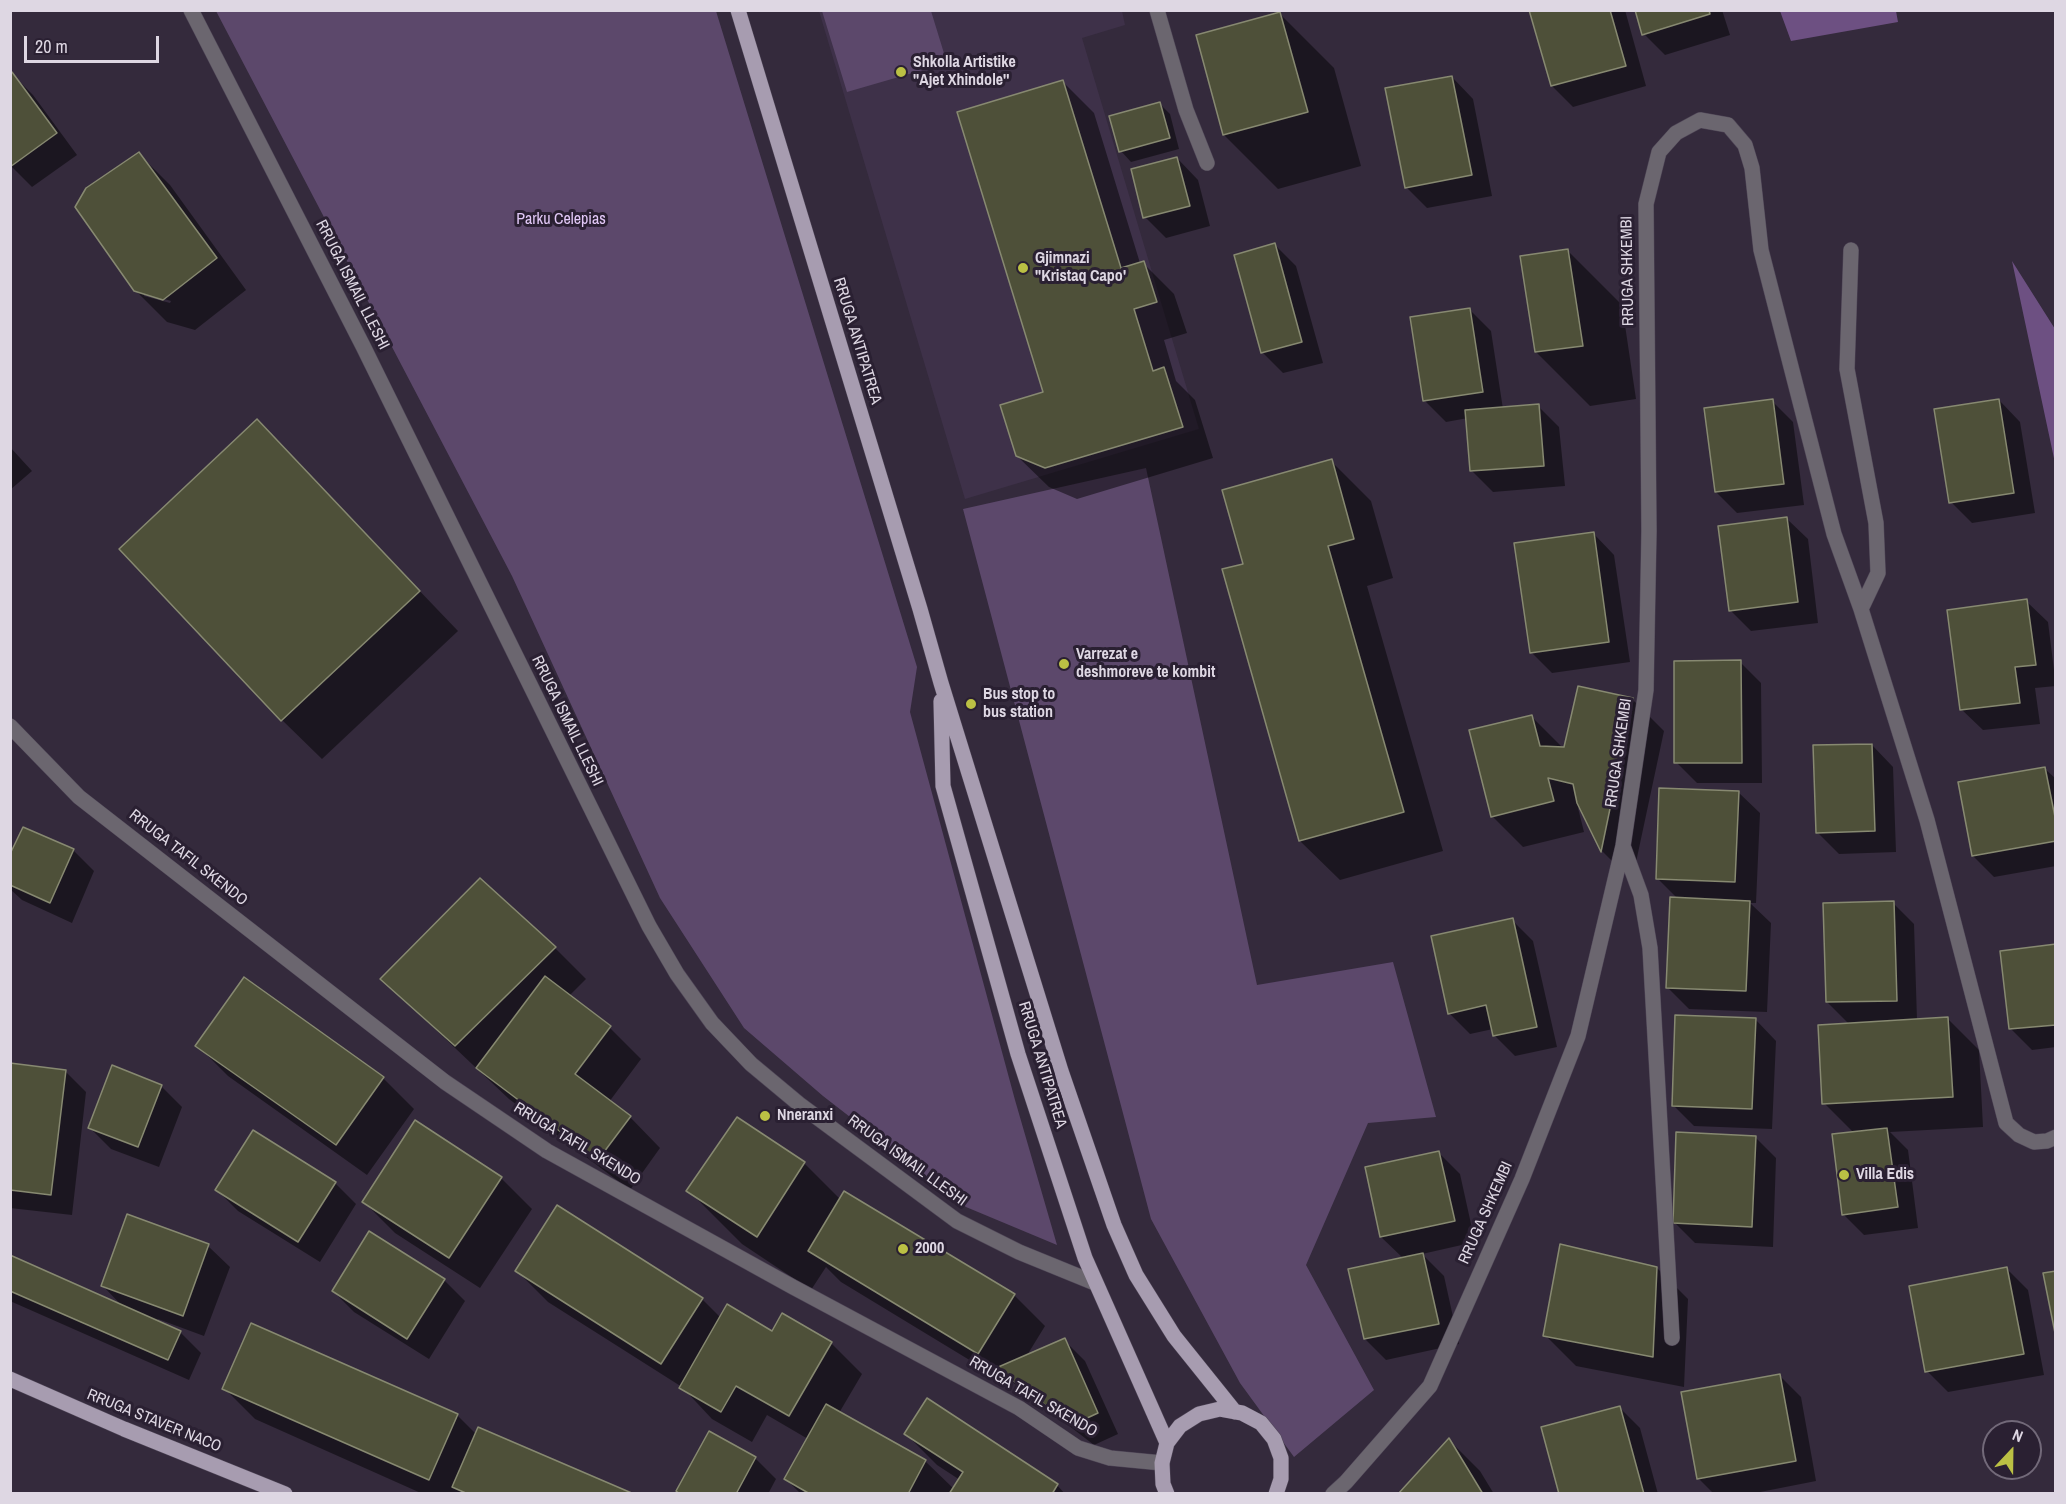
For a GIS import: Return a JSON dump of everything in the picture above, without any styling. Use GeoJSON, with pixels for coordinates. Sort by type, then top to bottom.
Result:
{"type":"FeatureCollection","features":[{"type":"Feature","properties":{"kind":"main road","name":"RRUGA ANTIPATREA"},"geometry":{"type":"LineString","coordinates":[[738,10],[1061,1071],[1114,1225],[1136,1275],[1174,1336],[1235,1412]]}},
{"type":"Feature","properties":{"kind":"main road","name":"RRUGA ANTIPATREA"},"geometry":{"type":"LineString","coordinates":[[941,683],[943,786],[1018,1054],[1084,1258],[1167,1443]]}},
{"type":"Feature","properties":{"kind":"main road","name":"RRUGA STAVER NACO"},"geometry":{"type":"LineString","coordinates":[[10,1379],[124,1429],[285,1494]]}},
{"type":"Feature","properties":{"kind":"main road","name":"RRUGA ANTIPATREA"},"geometry":{"type":"LineString","coordinates":[[1162,1490],[1162,1463],[1167,1443],[1180,1426],[1199,1414],[1220,1409],[1242,1413],[1261,1424],[1274,1439],[1281,1458],[1281,1479],[1276,1494]]}},
{"type":"Feature","properties":{"kind":"street","name":"RRUGA ISMAIL LLESHI"},"geometry":{"type":"LineString","coordinates":[[192,10],[363,346],[644,915],[677,974],[712,1023],[751,1064],[800,1104],[957,1221],[1019,1252],[1095,1283]]}},
{"type":"Feature","properties":{"kind":"street"},"geometry":{"type":"LineString","coordinates":[[1157,10],[1186,110],[1207,163]]}},
{"type":"Feature","properties":{"kind":"street","name":"RRUGA SHKEMBI"},"geometry":{"type":"LineString","coordinates":[[1333,1494],[1430,1386],[1522,1179],[1578,1036],[1623,846],[1646,690],[1649,531],[1646,204],[1659,152],[1676,133],[1700,120],[1728,126],[1745,145],[1752,168],[1761,250],[1834,534],[1861,609],[1927,820],[2006,1123],[2019,1135],[2034,1142],[2047,1141],[2055,1137]]}},
{"type":"Feature","properties":{"kind":"street"},"geometry":{"type":"LineString","coordinates":[[1851,250],[1847,369],[1876,523],[1878,573],[1861,609]]}},
{"type":"Feature","properties":{"kind":"street","name":"RRUGA TAFIL SKENDO"},"geometry":{"type":"LineString","coordinates":[[10,726],[79,797],[445,1082],[547,1151],[793,1287],[1019,1408],[1078,1448],[1110,1458],[1162,1463]]}},
{"type":"Feature","properties":{"kind":"street"},"geometry":{"type":"LineString","coordinates":[[1623,846],[1641,895],[1650,948],[1672,1338]]}},
{"type":"Feature","properties":{"kind":"shaded area","name":"Gjimnazi ''Kristaq Capo'"},"geometry":{"type":"Polygon","coordinates":[[[819,11],[1122,11],[1125,25],[1082,38],[1199,429],[965,499],[819,11]]]}},
{"type":"Feature","properties":{"kind":"shaded area"},"geometry":{"type":"Polygon","coordinates":[[[1780,11],[1896,11],[1898,22],[1791,41],[1780,11]]]}},
{"type":"Feature","properties":{"kind":"shaded area"},"geometry":{"type":"Polygon","coordinates":[[[2012,261],[2055,329],[2055,463],[2012,261]]]}},
{"type":"Feature","properties":{"kind":"green space","name":"Parku Celepias"},"geometry":{"type":"Polygon","coordinates":[[[216,11],[716,11],[917,667],[910,712],[1015,1100],[1057,1245],[966,1207],[823,1096],[744,1028],[660,898],[512,576],[216,11]]]}},
{"type":"Feature","properties":{"kind":"green space"},"geometry":{"type":"Polygon","coordinates":[[[822,11],[931,11],[947,63],[847,92],[822,11]]]}},
{"type":"Feature","properties":{"kind":"green space"},"geometry":{"type":"Polygon","coordinates":[[[1146,468],[1257,985],[1393,962],[1436,1117],[1368,1123],[1306,1265],[1374,1390],[1294,1457],[1240,1383],[1151,1219],[963,509],[1146,468]]]}},
{"type":"Feature","properties":{"kind":"building"},"geometry":{"type":"Polygon","coordinates":[[[1529,10],[1610,10],[1626,66],[1551,86],[1529,10]]]}},
{"type":"Feature","properties":{"kind":"building"},"geometry":{"type":"Polygon","coordinates":[[[1635,10],[1709,10],[1710,14],[1642,35],[1635,10]]]}},
{"type":"Feature","properties":{"kind":"building"},"geometry":{"type":"Polygon","coordinates":[[[1280,12],[1308,112],[1223,135],[1196,35],[1280,12]]]}},
{"type":"Feature","properties":{"kind":"building"},"geometry":{"type":"Polygon","coordinates":[[[12,72],[57,133],[10,167],[10,73],[12,72]]]}},
{"type":"Feature","properties":{"kind":"building"},"geometry":{"type":"Polygon","coordinates":[[[1452,76],[1472,175],[1405,188],[1385,88],[1452,76]]]}},
{"type":"Feature","properties":{"kind":"building"},"geometry":{"type":"Polygon","coordinates":[[[1063,80],[1121,268],[1144,261],[1157,302],[1134,309],[1153,371],[1164,367],[1183,427],[1045,468],[1016,456],[1000,405],[1043,392],[957,112],[1063,80]]]}},
{"type":"Feature","properties":{"kind":"building"},"geometry":{"type":"Polygon","coordinates":[[[1160,102],[1170,138],[1119,152],[1109,116],[1160,102]]]}},
{"type":"Feature","properties":{"kind":"building"},"geometry":{"type":"Polygon","coordinates":[[[139,152],[217,258],[163,300],[134,291],[75,207],[86,188],[139,152]]]}},
{"type":"Feature","properties":{"kind":"building"},"geometry":{"type":"Polygon","coordinates":[[[1177,157],[1190,206],[1143,218],[1131,169],[1177,157]]]}},
{"type":"Feature","properties":{"kind":"building"},"geometry":{"type":"Polygon","coordinates":[[[1275,243],[1302,342],[1261,353],[1234,255],[1275,243]]]}},
{"type":"Feature","properties":{"kind":"building"},"geometry":{"type":"Polygon","coordinates":[[[1568,249],[1583,346],[1535,352],[1520,256],[1568,249]]]}},
{"type":"Feature","properties":{"kind":"building"},"geometry":{"type":"Polygon","coordinates":[[[1470,308],[1483,392],[1423,401],[1410,317],[1470,308]]]}},
{"type":"Feature","properties":{"kind":"building"},"geometry":{"type":"Polygon","coordinates":[[[1773,399],[1784,484],[1715,492],[1704,408],[1773,399]]]}},
{"type":"Feature","properties":{"kind":"building"},"geometry":{"type":"Polygon","coordinates":[[[1999,399],[2014,493],[1949,503],[1934,409],[1999,399]]]}},
{"type":"Feature","properties":{"kind":"building"},"geometry":{"type":"Polygon","coordinates":[[[1539,404],[1544,466],[1470,471],[1465,410],[1539,404]]]}},
{"type":"Feature","properties":{"kind":"building"},"geometry":{"type":"Polygon","coordinates":[[[257,419],[420,591],[281,721],[119,549],[257,419]]]}},
{"type":"Feature","properties":{"kind":"building"},"geometry":{"type":"Polygon","coordinates":[[[1332,459],[1354,539],[1328,546],[1404,812],[1299,841],[1222,569],[1243,564],[1222,490],[1332,459]]]}},
{"type":"Feature","properties":{"kind":"building"},"geometry":{"type":"Polygon","coordinates":[[[1787,517],[1798,602],[1729,611],[1718,526],[1787,517]]]}},
{"type":"Feature","properties":{"kind":"building"},"geometry":{"type":"Polygon","coordinates":[[[1594,532],[1609,642],[1530,653],[1514,543],[1594,532]]]}},
{"type":"Feature","properties":{"kind":"building"},"geometry":{"type":"Polygon","coordinates":[[[2027,599],[2036,665],[2015,667],[2020,703],[1960,710],[1947,610],[2027,599]]]}},
{"type":"Feature","properties":{"kind":"building"},"geometry":{"type":"Polygon","coordinates":[[[1741,660],[1742,763],[1674,763],[1674,661],[1741,660]]]}},
{"type":"Feature","properties":{"kind":"building"},"geometry":{"type":"Polygon","coordinates":[[[1578,686],[1633,698],[1601,852],[1577,803],[1573,784],[1548,778],[1554,801],[1491,817],[1469,730],[1532,715],[1540,746],[1564,747],[1578,686]]]}},
{"type":"Feature","properties":{"kind":"building"},"geometry":{"type":"Polygon","coordinates":[[[1872,744],[1875,831],[1816,833],[1813,745],[1872,744]]]}},
{"type":"Feature","properties":{"kind":"building"},"geometry":{"type":"Polygon","coordinates":[[[2045,767],[2056,822],[2056,841],[1972,856],[1958,782],[2045,767]]]}},
{"type":"Feature","properties":{"kind":"building"},"geometry":{"type":"Polygon","coordinates":[[[1659,788],[1739,791],[1735,882],[1656,879],[1659,788]]]}},
{"type":"Feature","properties":{"kind":"building"},"geometry":{"type":"Polygon","coordinates":[[[23,827],[74,849],[50,903],[10,885],[10,854],[23,827]]]}},
{"type":"Feature","properties":{"kind":"building"},"geometry":{"type":"Polygon","coordinates":[[[480,878],[556,947],[455,1046],[380,979],[480,878]]]}},
{"type":"Feature","properties":{"kind":"building"},"geometry":{"type":"Polygon","coordinates":[[[1670,897],[1750,901],[1746,991],[1666,988],[1670,897]]]}},
{"type":"Feature","properties":{"kind":"building"},"geometry":{"type":"Polygon","coordinates":[[[1894,901],[1897,1001],[1826,1002],[1823,903],[1894,901]]]}},
{"type":"Feature","properties":{"kind":"building"},"geometry":{"type":"Polygon","coordinates":[[[1513,918],[1537,1027],[1493,1036],[1486,1005],[1448,1014],[1431,936],[1513,918]]]}},
{"type":"Feature","properties":{"kind":"building"},"geometry":{"type":"Polygon","coordinates":[[[2056,944],[2056,1025],[2009,1029],[2000,951],[2056,944]]]}},
{"type":"Feature","properties":{"kind":"building"},"geometry":{"type":"Polygon","coordinates":[[[545,976],[611,1026],[575,1074],[631,1116],[598,1160],[476,1068],[545,976]]]}},
{"type":"Feature","properties":{"kind":"building"},"geometry":{"type":"Polygon","coordinates":[[[244,977],[384,1077],[336,1145],[195,1046],[244,977]]]}},
{"type":"Feature","properties":{"kind":"building"},"geometry":{"type":"Polygon","coordinates":[[[1675,1015],[1756,1018],[1752,1109],[1672,1106],[1675,1015]]]}},
{"type":"Feature","properties":{"kind":"building"},"geometry":{"type":"Polygon","coordinates":[[[1948,1017],[1953,1097],[1822,1104],[1818,1025],[1948,1017]]]}},
{"type":"Feature","properties":{"kind":"building"},"geometry":{"type":"Polygon","coordinates":[[[10,1063],[66,1070],[51,1195],[10,1190],[10,1063]]]}},
{"type":"Feature","properties":{"kind":"building"},"geometry":{"type":"Polygon","coordinates":[[[112,1065],[162,1085],[138,1147],[88,1128],[112,1065]]]}},
{"type":"Feature","properties":{"kind":"building"},"geometry":{"type":"Polygon","coordinates":[[[737,1117],[805,1162],[757,1237],[686,1191],[737,1117]]]}},
{"type":"Feature","properties":{"kind":"building"},"geometry":{"type":"Polygon","coordinates":[[[415,1120],[502,1177],[449,1258],[362,1202],[415,1120]]]}},
{"type":"Feature","properties":{"kind":"building"},"geometry":{"type":"Polygon","coordinates":[[[1887,1128],[1898,1207],[1842,1215],[1832,1134],[1887,1128]]]}},
{"type":"Feature","properties":{"kind":"building"},"geometry":{"type":"Polygon","coordinates":[[[253,1130],[336,1182],[298,1242],[215,1190],[253,1130]]]}},
{"type":"Feature","properties":{"kind":"building"},"geometry":{"type":"Polygon","coordinates":[[[1676,1132],[1756,1136],[1752,1227],[1673,1223],[1676,1132]]]}},
{"type":"Feature","properties":{"kind":"building"},"geometry":{"type":"Polygon","coordinates":[[[1439,1151],[1455,1221],[1380,1237],[1365,1167],[1439,1151]]]}},
{"type":"Feature","properties":{"kind":"building"},"geometry":{"type":"Polygon","coordinates":[[[844,1191],[1015,1294],[978,1354],[808,1251],[844,1191]]]}},
{"type":"Feature","properties":{"kind":"building"},"geometry":{"type":"Polygon","coordinates":[[[557,1205],[703,1298],[661,1364],[515,1271],[557,1205]]]}},
{"type":"Feature","properties":{"kind":"building"},"geometry":{"type":"Polygon","coordinates":[[[127,1214],[209,1244],[183,1316],[101,1286],[127,1214]]]}},
{"type":"Feature","properties":{"kind":"building"},"geometry":{"type":"Polygon","coordinates":[[[369,1231],[445,1279],[407,1339],[332,1291],[369,1231]]]}},
{"type":"Feature","properties":{"kind":"building"},"geometry":{"type":"Polygon","coordinates":[[[1560,1244],[1657,1267],[1653,1357],[1543,1336],[1560,1244]]]}},
{"type":"Feature","properties":{"kind":"building"},"geometry":{"type":"Polygon","coordinates":[[[1423,1253],[1439,1324],[1364,1339],[1348,1269],[1423,1253]]]}},
{"type":"Feature","properties":{"kind":"building"},"geometry":{"type":"Polygon","coordinates":[[[10,1255],[181,1331],[168,1360],[10,1291],[10,1255]]]}},
{"type":"Feature","properties":{"kind":"building"},"geometry":{"type":"Polygon","coordinates":[[[2007,1267],[2024,1354],[1925,1372],[1909,1286],[2007,1267]]]}},
{"type":"Feature","properties":{"kind":"building"},"geometry":{"type":"Polygon","coordinates":[[[2056,1271],[2056,1338],[2043,1273],[2056,1271]]]}},
{"type":"Feature","properties":{"kind":"building"},"geometry":{"type":"Polygon","coordinates":[[[727,1304],[772,1331],[782,1313],[832,1342],[789,1416],[736,1386],[721,1412],[679,1388],[727,1304]]]}},
{"type":"Feature","properties":{"kind":"building"},"geometry":{"type":"Polygon","coordinates":[[[251,1323],[458,1414],[429,1480],[222,1389],[251,1323]]]}},
{"type":"Feature","properties":{"kind":"building"},"geometry":{"type":"Polygon","coordinates":[[[1065,1338],[1098,1413],[1072,1425],[996,1368],[1065,1338]]]}},
{"type":"Feature","properties":{"kind":"building"},"geometry":{"type":"Polygon","coordinates":[[[1780,1374],[1796,1461],[1697,1479],[1681,1392],[1780,1374]]]}},
{"type":"Feature","properties":{"kind":"building"},"geometry":{"type":"Polygon","coordinates":[[[927,1398],[1058,1484],[1052,1494],[949,1494],[963,1472],[904,1434],[927,1398]]]}},
{"type":"Feature","properties":{"kind":"building"},"geometry":{"type":"Polygon","coordinates":[[[826,1404],[926,1460],[908,1494],[810,1494],[784,1479],[826,1404]]]}},
{"type":"Feature","properties":{"kind":"building"},"geometry":{"type":"Polygon","coordinates":[[[1620,1406],[1644,1494],[1559,1494],[1541,1427],[1620,1406]]]}},
{"type":"Feature","properties":{"kind":"building"},"geometry":{"type":"Polygon","coordinates":[[[478,1427],[634,1494],[468,1494],[452,1487],[478,1427]]]}},
{"type":"Feature","properties":{"kind":"building"},"geometry":{"type":"Polygon","coordinates":[[[709,1431],[756,1457],[736,1494],[680,1494],[676,1491],[709,1431]]]}},
{"type":"Feature","properties":{"kind":"building"},"geometry":{"type":"Polygon","coordinates":[[[1449,1438],[1483,1494],[1398,1494],[1449,1438]]]}},
{"type":"Feature","properties":{"kind":"place","name":"Shkolla Artistike ''Ajet Xhindole''"},"geometry":{"type":"Point","coordinates":[901,72]}},
{"type":"Feature","properties":{"kind":"place","name":"Gjimnazi ''Kristaq Capo'"},"geometry":{"type":"Point","coordinates":[1023,268]}},
{"type":"Feature","properties":{"kind":"place","name":"Varrezat e deshmoreve te kombit"},"geometry":{"type":"Point","coordinates":[1064,664]}},
{"type":"Feature","properties":{"kind":"place","name":"Bus stop to bus station"},"geometry":{"type":"Point","coordinates":[971,704]}},
{"type":"Feature","properties":{"kind":"place","name":"Nneranxi"},"geometry":{"type":"Point","coordinates":[765,1116]}},
{"type":"Feature","properties":{"kind":"place","name":"Villa Edis"},"geometry":{"type":"Point","coordinates":[1844,1175]}},
{"type":"Feature","properties":{"kind":"place","name":"2000"},"geometry":{"type":"Point","coordinates":[903,1249]}}]}
